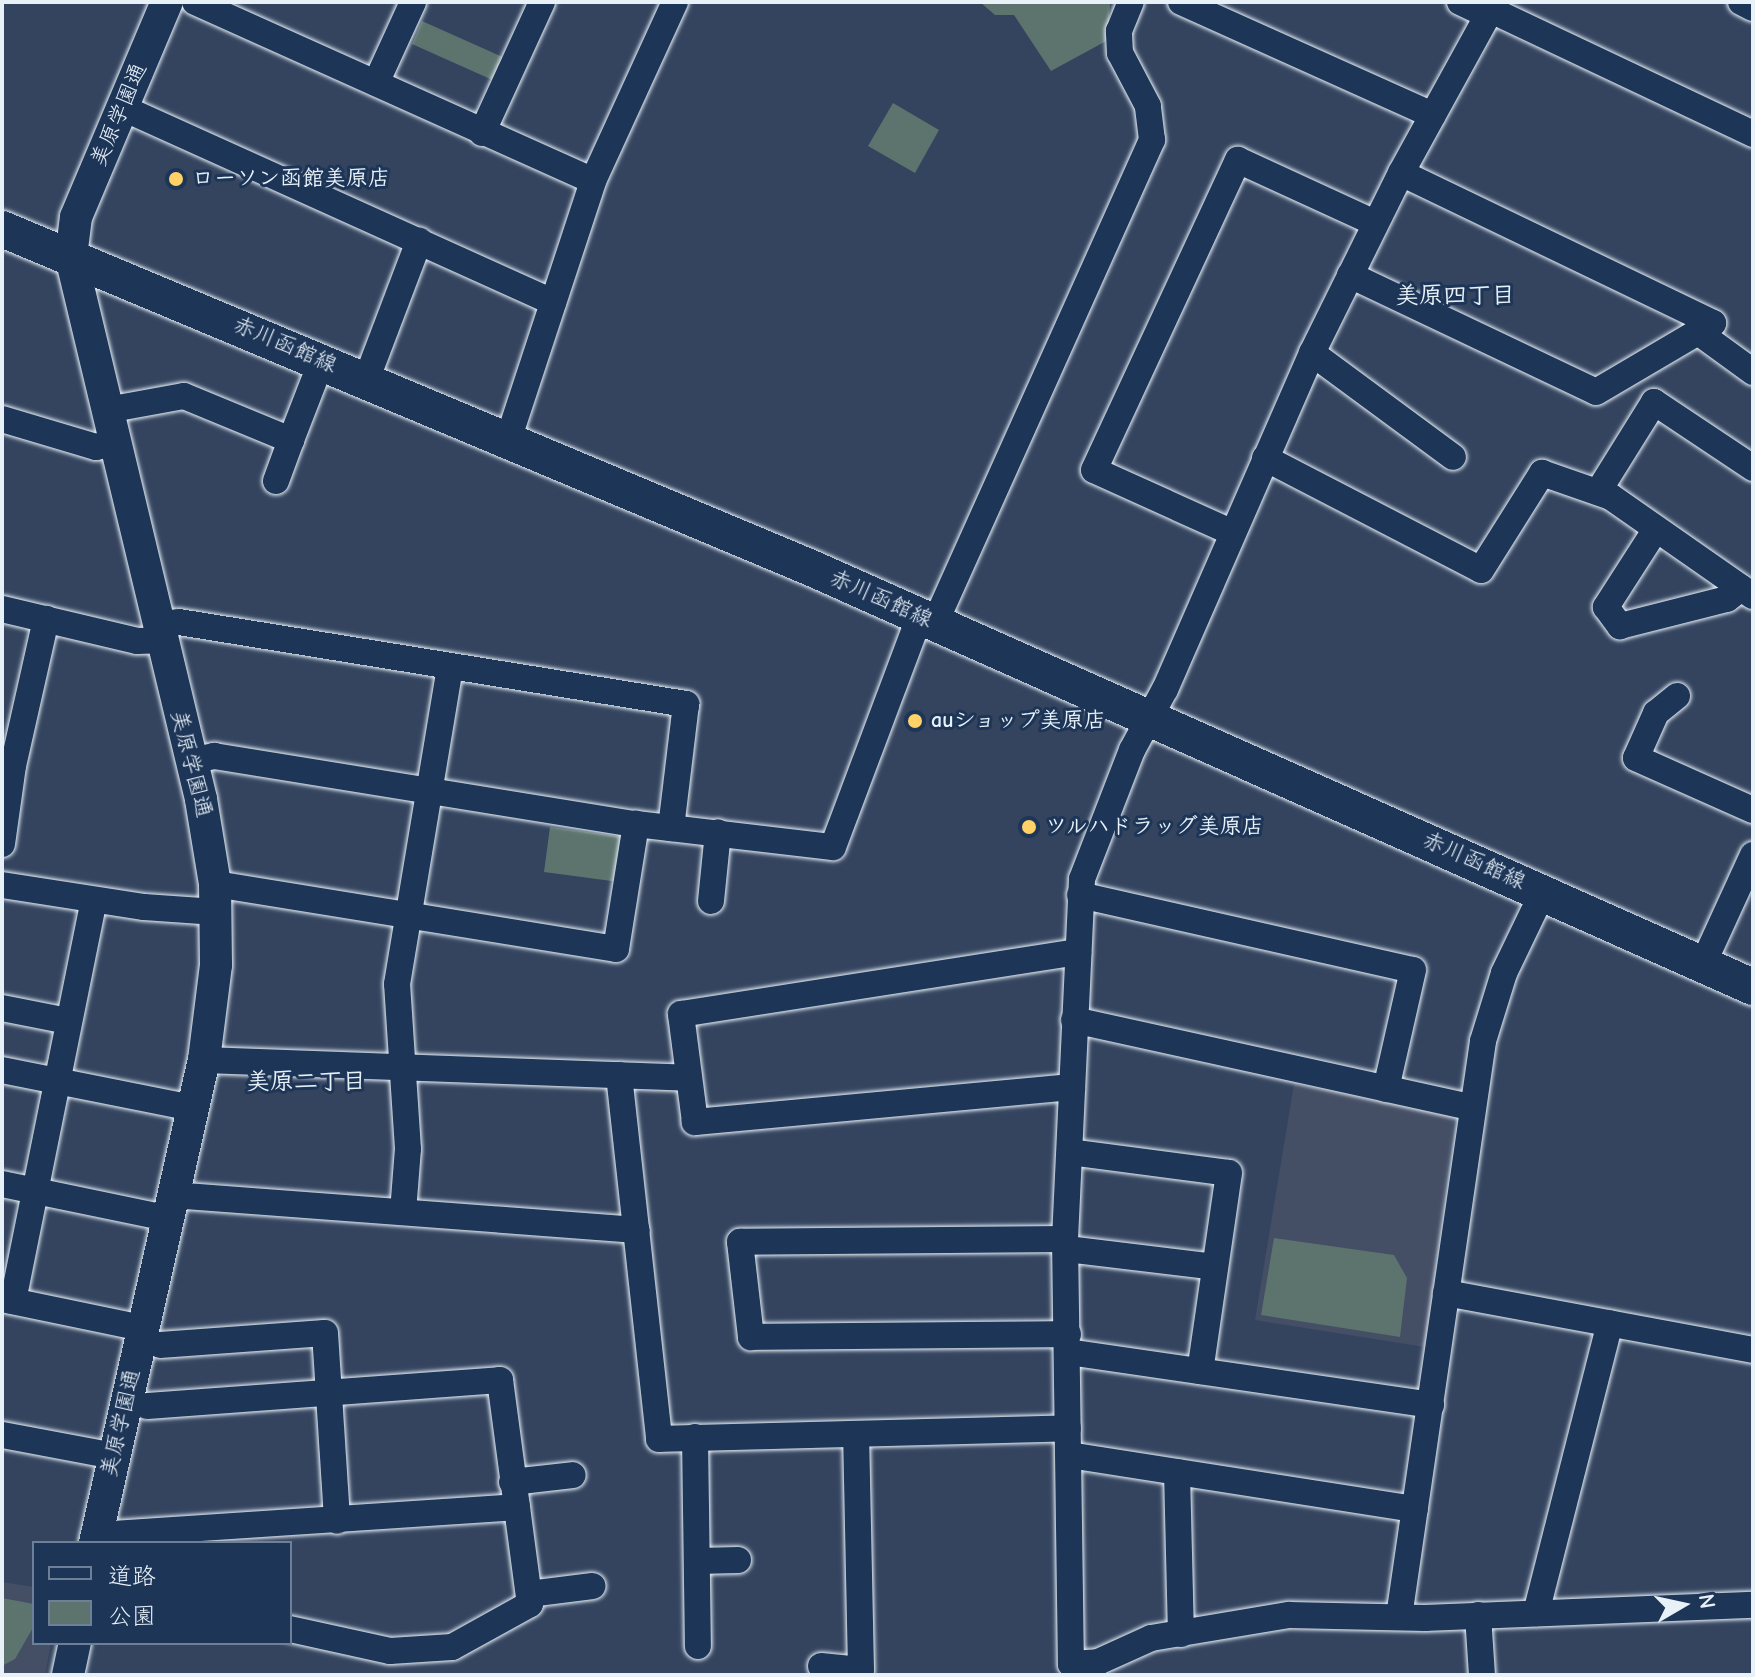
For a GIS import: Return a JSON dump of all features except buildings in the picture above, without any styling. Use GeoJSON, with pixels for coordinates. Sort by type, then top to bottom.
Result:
{"type":"FeatureCollection","features":[{"type":"Feature","properties":{"kind":"main road","name":"赤川函館線"},"geometry":{"type":"LineString","coordinates":[[2,229],[509,437],[1753,987]]}},
{"type":"Feature","properties":{"kind":"street","name":"美原学園通"},"geometry":{"type":"LineString","coordinates":[[96,1539],[114,1456],[151,1336],[169,1207],[213,1010],[216,898],[192,761],[71,257],[76,217],[167,2]]}},
{"type":"Feature","properties":{"kind":"street"},"geometry":{"type":"LineString","coordinates":[[195,2],[593,181]]}},
{"type":"Feature","properties":{"kind":"street"},"geometry":{"type":"LineString","coordinates":[[376,83],[413,2]]}},
{"type":"Feature","properties":{"kind":"street"},"geometry":{"type":"LineString","coordinates":[[482,133],[542,2]]}},
{"type":"Feature","properties":{"kind":"street"},"geometry":{"type":"LineString","coordinates":[[509,437],[593,181],[675,2]]}},
{"type":"Feature","properties":{"kind":"street"},"geometry":{"type":"LineString","coordinates":[[192,761],[214,756],[636,824],[833,847],[928,620],[1152,140],[1148,106],[1120,53],[1119,31],[1131,2]]}},
{"type":"Feature","properties":{"kind":"street"},"geometry":{"type":"LineString","coordinates":[[1181,2],[1433,115]]}},
{"type":"Feature","properties":{"kind":"street"},"geometry":{"type":"LineString","coordinates":[[1460,2],[1492,9],[1753,134]]}},
{"type":"Feature","properties":{"kind":"street"},"geometry":{"type":"LineString","coordinates":[[1741,2],[1753,8]]}},
{"type":"Feature","properties":{"kind":"street"},"geometry":{"type":"LineString","coordinates":[[1492,9],[1401,173],[1312,353],[1148,720],[1080,895],[1066,1244],[1071,1664],[1098,1662],[1151,1638],[1289,1615],[1399,1617],[1536,1613],[1752,1598]]}},
{"type":"Feature","properties":{"kind":"street"},"geometry":{"type":"LineString","coordinates":[[123,108],[553,302]]}},
{"type":"Feature","properties":{"kind":"street"},"geometry":{"type":"LineString","coordinates":[[1231,532],[1094,470],[1238,160],[1375,223]]}},
{"type":"Feature","properties":{"kind":"street"},"geometry":{"type":"LineString","coordinates":[[1350,275],[1596,392],[1713,323],[1401,173]]}},
{"type":"Feature","properties":{"kind":"street"},"geometry":{"type":"LineString","coordinates":[[367,378],[419,241]]}},
{"type":"Feature","properties":{"kind":"street"},"geometry":{"type":"LineString","coordinates":[[1698,332],[1753,372]]}},
{"type":"Feature","properties":{"kind":"street"},"geometry":{"type":"LineString","coordinates":[[1312,353],[1453,457]]}},
{"type":"Feature","properties":{"kind":"street"},"geometry":{"type":"LineString","coordinates":[[276,481],[322,360]]}},
{"type":"Feature","properties":{"kind":"street"},"geometry":{"type":"LineString","coordinates":[[107,410],[184,396],[291,440]]}},
{"type":"Feature","properties":{"kind":"street"},"geometry":{"type":"LineString","coordinates":[[1598,492],[1654,402],[1753,468]]}},
{"type":"Feature","properties":{"kind":"street"},"geometry":{"type":"LineString","coordinates":[[2,419],[96,447],[114,443]]}},
{"type":"Feature","properties":{"kind":"street"},"geometry":{"type":"LineString","coordinates":[[1265,458],[1481,570],[1542,473],[1598,492],[1747,592]]}},
{"type":"Feature","properties":{"kind":"street"},"geometry":{"type":"LineString","coordinates":[[1656,529],[1606,607],[1620,626],[1747,592]]}},
{"type":"Feature","properties":{"kind":"street"},"geometry":{"type":"LineString","coordinates":[[2,609],[137,641],[179,622],[686,704],[671,828]]}},
{"type":"Feature","properties":{"kind":"street"},"geometry":{"type":"LineString","coordinates":[[2,844],[7,765],[46,619]]}},
{"type":"Feature","properties":{"kind":"street"},"geometry":{"type":"LineString","coordinates":[[403,1212],[408,1149],[397,984],[450,667]]}},
{"type":"Feature","properties":{"kind":"street"},"geometry":{"type":"LineString","coordinates":[[1677,696],[1656,713],[1636,758],[1753,810]]}},
{"type":"Feature","properties":{"kind":"street"},"geometry":{"type":"LineString","coordinates":[[2,885],[94,900],[216,898],[410,915],[616,949],[636,824]]}},
{"type":"Feature","properties":{"kind":"street"},"geometry":{"type":"LineString","coordinates":[[711,901],[718,832]]}},
{"type":"Feature","properties":{"kind":"street"},"geometry":{"type":"LineString","coordinates":[[1703,964],[1753,855]]}},
{"type":"Feature","properties":{"kind":"street"},"geometry":{"type":"LineString","coordinates":[[1399,1617],[1431,1405],[1470,1107],[1504,973],[1543,892]]}},
{"type":"Feature","properties":{"kind":"street"},"geometry":{"type":"LineString","coordinates":[[1080,895],[1413,970],[1386,1089]]}},
{"type":"Feature","properties":{"kind":"street"},"geometry":{"type":"LineString","coordinates":[[94,900],[34,1191],[7,1300],[151,1336],[325,1333],[337,1521]]}},
{"type":"Feature","properties":{"kind":"street"},"geometry":{"type":"LineString","coordinates":[[1072,1087],[695,1122],[681,1014],[1078,952]]}},
{"type":"Feature","properties":{"kind":"street"},"geometry":{"type":"LineString","coordinates":[[2,1008],[68,1021]]}},
{"type":"Feature","properties":{"kind":"street"},"geometry":{"type":"LineString","coordinates":[[1074,1020],[1470,1107]]}},
{"type":"Feature","properties":{"kind":"street"},"geometry":{"type":"LineString","coordinates":[[204,1060],[689,1078]]}},
{"type":"Feature","properties":{"kind":"street"},"geometry":{"type":"LineString","coordinates":[[2,1070],[192,1108]]}},
{"type":"Feature","properties":{"kind":"street"},"geometry":{"type":"LineString","coordinates":[[619,1075],[659,1439],[1068,1428]]}},
{"type":"Feature","properties":{"kind":"street"},"geometry":{"type":"LineString","coordinates":[[1070,1152],[1229,1173],[1200,1371]]}},
{"type":"Feature","properties":{"kind":"street"},"geometry":{"type":"LineString","coordinates":[[2,1184],[34,1191],[169,1207],[403,1212],[637,1230]]}},
{"type":"Feature","properties":{"kind":"street"},"geometry":{"type":"LineString","coordinates":[[1215,1267],[1066,1244],[740,1242],[751,1337],[1068,1343],[1200,1371],[1431,1405]]}},
{"type":"Feature","properties":{"kind":"street"},"geometry":{"type":"LineString","coordinates":[[1446,1293],[1753,1350]]}},
{"type":"Feature","properties":{"kind":"street"},"geometry":{"type":"LineString","coordinates":[[1536,1613],[1610,1323]]}},
{"type":"Feature","properties":{"kind":"street"},"geometry":{"type":"LineString","coordinates":[[147,1406],[500,1380],[530,1604],[423,1662],[390,1651],[292,1629]]}},
{"type":"Feature","properties":{"kind":"street"},"geometry":{"type":"LineString","coordinates":[[821,1666],[861,1670],[856,1434]]}},
{"type":"Feature","properties":{"kind":"street"},"geometry":{"type":"LineString","coordinates":[[2,1435],[114,1456]]}},
{"type":"Feature","properties":{"kind":"street"},"geometry":{"type":"LineString","coordinates":[[695,1437],[698,1646]]}},
{"type":"Feature","properties":{"kind":"street"},"geometry":{"type":"LineString","coordinates":[[1069,1455],[1415,1509]]}},
{"type":"Feature","properties":{"kind":"street"},"geometry":{"type":"LineString","coordinates":[[1177,1472],[1181,1634]]}},
{"type":"Feature","properties":{"kind":"street"},"geometry":{"type":"LineString","coordinates":[[96,1539],[194,1536],[337,1521],[514,1494],[573,1475]]}},
{"type":"Feature","properties":{"kind":"street"},"geometry":{"type":"LineString","coordinates":[[697,1561],[738,1560]]}},
{"type":"Feature","properties":{"kind":"street"},"geometry":{"type":"LineString","coordinates":[[529,1594],[592,1586]]}},
{"type":"Feature","properties":{"kind":"street"},"geometry":{"type":"LineString","coordinates":[[1478,1615],[1482,1675]]}},
{"type":"Feature","properties":{"kind":"street"},"geometry":{"type":"LineString","coordinates":[[68,1675],[75,1645]]}},
{"type":"Feature","properties":{"kind":"shaded area"},"geometry":{"type":"Polygon","coordinates":[[[1294,1084],[1454,1116],[1425,1347],[1255,1320],[1294,1084]]]}},
{"type":"Feature","properties":{"kind":"shaded area"},"geometry":{"type":"Polygon","coordinates":[[[2,1582],[32,1587],[32,1645],[51,1645],[45,1675],[2,1675],[2,1582]]]}},
{"type":"Feature","properties":{"kind":"green space"},"geometry":{"type":"Polygon","coordinates":[[[980,2],[1110,2],[1108,40],[1051,71],[1014,15],[995,15],[980,2]]]}},
{"type":"Feature","properties":{"kind":"green space"},"geometry":{"type":"Polygon","coordinates":[[[422,21],[507,59],[497,82],[412,44],[422,21]]]}},
{"type":"Feature","properties":{"kind":"green space"},"geometry":{"type":"Polygon","coordinates":[[[893,103],[939,130],[915,173],[868,146],[893,103]]]}},
{"type":"Feature","properties":{"kind":"green space"},"geometry":{"type":"Polygon","coordinates":[[[550,827],[625,837],[619,882],[544,872],[550,827]]]}},
{"type":"Feature","properties":{"kind":"green space"},"geometry":{"type":"Polygon","coordinates":[[[1274,1238],[1394,1255],[1407,1278],[1400,1337],[1261,1315],[1274,1238]]]}},
{"type":"Feature","properties":{"kind":"green space"},"geometry":{"type":"Polygon","coordinates":[[[2,1598],[32,1604],[32,1629],[15,1659],[2,1666],[2,1598]]]}},
{"type":"Feature","properties":{"kind":"place","name":"ローソン函館美原店"},"geometry":{"type":"Point","coordinates":[176,179]}},
{"type":"Feature","properties":{"kind":"place","name":"auショップ美原店"},"geometry":{"type":"Point","coordinates":[915,721]}},
{"type":"Feature","properties":{"kind":"place","name":"ツルハドラッグ美原店"},"geometry":{"type":"Point","coordinates":[1029,827]}},
{"type":"Feature","properties":{"kind":"district","name":"美原四丁目"},"geometry":{"type":"Point","coordinates":[1455,296]}},
{"type":"Feature","properties":{"kind":"district","name":"美原二丁目"},"geometry":{"type":"Point","coordinates":[306,1082]}}]}
